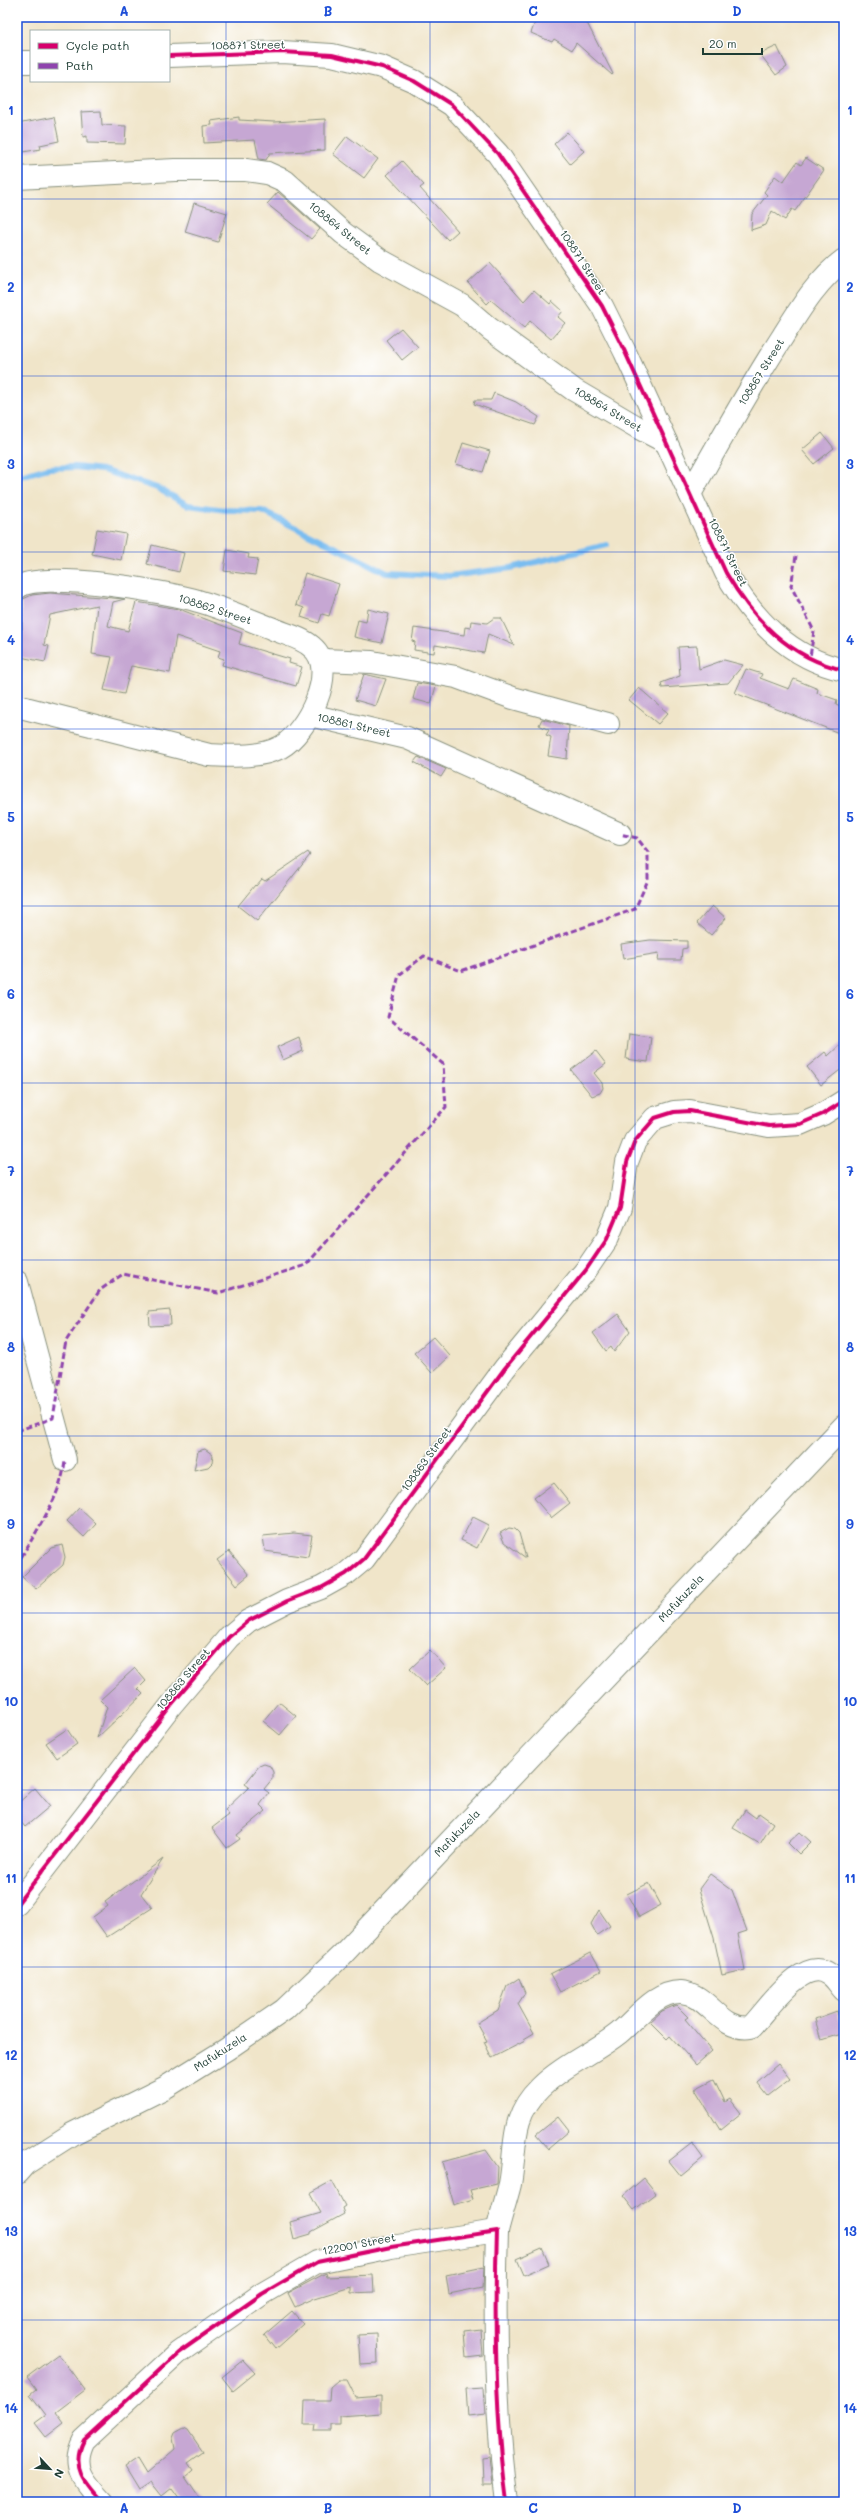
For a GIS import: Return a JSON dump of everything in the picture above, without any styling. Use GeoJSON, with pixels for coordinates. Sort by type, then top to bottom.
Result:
{"type":"FeatureCollection","features":[{"type":"Feature","properties":{"kind":"street","name":"108871 Street"},"geometry":{"type":"LineString","coordinates":[[170,56],[282,52],[332,55],[382,66],[414,81],[452,105],[498,154],[602,306],[625,352],[726,573],[743,602],[763,625],[782,641],[810,657],[844,670]]}},
{"type":"Feature","properties":{"kind":"street"},"geometry":{"type":"LineString","coordinates":[[17,62],[30,62]]}},
{"type":"Feature","properties":{"kind":"street","name":"108864 Street"},"geometry":{"type":"LineString","coordinates":[[17,178],[175,170],[246,170],[268,173],[285,181],[343,234],[380,260],[462,305],[490,329],[574,390],[637,427],[666,442]]}},
{"type":"Feature","properties":{"kind":"street","name":"108867 Street"},"geometry":{"type":"LineString","coordinates":[[690,494],[754,382],[805,303],[833,268],[844,260]]}},
{"type":"Feature","properties":{"kind":"street","name":"108862 Street"},"geometry":{"type":"LineString","coordinates":[[17,588],[21,585],[32,582],[77,581],[150,590],[197,600],[299,639],[312,646],[322,660]]}},
{"type":"Feature","properties":{"kind":"street"},"geometry":{"type":"LineString","coordinates":[[310,715],[323,673],[322,660],[372,662],[456,677],[513,698],[608,724]]}},
{"type":"Feature","properties":{"kind":"street","name":"108861 Street"},"geometry":{"type":"LineString","coordinates":[[17,706],[210,755],[240,756],[267,752],[280,747],[300,732],[310,715],[407,738],[620,834]]}},
{"type":"Feature","properties":{"kind":"street","name":"108863 Street"},"geometry":{"type":"LineString","coordinates":[[17,1904],[172,1704],[229,1637],[248,1621],[287,1601],[321,1588],[346,1574],[364,1559],[505,1368],[586,1270],[607,1239],[620,1208],[627,1162],[635,1141],[655,1118],[674,1112],[690,1111],[768,1126],[800,1124],[823,1114],[844,1101]]}},
{"type":"Feature","properties":{"kind":"street"},"geometry":{"type":"LineString","coordinates":[[17,1282],[65,1460]]}},
{"type":"Feature","properties":{"kind":"street","name":"Mafukuzela"},"geometry":{"type":"LineString","coordinates":[[17,2173],[25,2164],[72,2134],[166,2087],[284,2010],[342,1955],[844,1426]]}},
{"type":"Feature","properties":{"kind":"street"},"geometry":{"type":"LineString","coordinates":[[507,2502],[500,2457],[496,2279],[497,2231],[510,2182],[516,2128],[524,2110],[539,2089],[558,2072],[618,2034],[654,2002],[669,1993],[681,1992],[699,2000],[729,2024],[740,2029],[751,2027],[796,1977],[807,1971],[816,1969],[829,1973],[844,1990]]}},
{"type":"Feature","properties":{"kind":"street","name":"122001 Street"},"geometry":{"type":"LineString","coordinates":[[102,2502],[89,2487],[79,2469],[78,2452],[84,2440],[178,2353],[262,2294],[317,2262],[391,2247],[497,2231]]}},
{"type":"Feature","properties":{"kind":"building"},"geometry":{"type":"Polygon","coordinates":[[[537,17],[584,17],[613,74],[612,75],[576,43],[572,50],[554,39],[552,42],[531,33],[537,17]]]}},
{"type":"Feature","properties":{"kind":"building"},"geometry":{"type":"Polygon","coordinates":[[[777,46],[787,67],[776,75],[760,54],[777,46]]]}},
{"type":"Feature","properties":{"kind":"building"},"geometry":{"type":"Polygon","coordinates":[[[101,111],[102,125],[126,126],[125,144],[87,143],[87,136],[83,137],[81,112],[101,111]]]}},
{"type":"Feature","properties":{"kind":"building"},"geometry":{"type":"Polygon","coordinates":[[[54,117],[59,141],[40,145],[41,149],[23,152],[17,124],[54,117]]]}},
{"type":"Feature","properties":{"kind":"building"},"geometry":{"type":"Polygon","coordinates":[[[239,117],[239,120],[274,122],[325,119],[325,150],[270,153],[266,160],[259,159],[255,140],[204,143],[203,126],[212,125],[211,121],[239,117]]]}},
{"type":"Feature","properties":{"kind":"building"},"geometry":{"type":"Polygon","coordinates":[[[567,132],[584,151],[570,164],[554,144],[567,132]]]}},
{"type":"Feature","properties":{"kind":"building"},"geometry":{"type":"Polygon","coordinates":[[[347,136],[378,159],[364,178],[333,154],[347,136]]]}},
{"type":"Feature","properties":{"kind":"building"},"geometry":{"type":"Polygon","coordinates":[[[806,158],[824,170],[795,211],[792,209],[785,220],[772,211],[766,225],[751,230],[752,214],[767,195],[764,192],[775,176],[783,182],[797,162],[801,165],[806,158]]]}},
{"type":"Feature","properties":{"kind":"building"},"geometry":{"type":"Polygon","coordinates":[[[402,161],[424,185],[420,188],[458,231],[448,240],[387,175],[402,161]]]}},
{"type":"Feature","properties":{"kind":"building"},"geometry":{"type":"Polygon","coordinates":[[[278,192],[320,229],[311,239],[267,204],[278,192]]]}},
{"type":"Feature","properties":{"kind":"building"},"geometry":{"type":"Polygon","coordinates":[[[194,203],[227,213],[218,242],[185,232],[194,203]]]}},
{"type":"Feature","properties":{"kind":"building"},"geometry":{"type":"Polygon","coordinates":[[[490,263],[524,301],[534,290],[550,304],[552,301],[563,311],[558,317],[565,323],[551,339],[530,321],[524,328],[491,300],[487,304],[468,283],[490,263]]]}},
{"type":"Feature","properties":{"kind":"building"},"geometry":{"type":"Polygon","coordinates":[[[401,328],[418,347],[402,360],[386,340],[401,328]]]}},
{"type":"Feature","properties":{"kind":"building"},"geometry":{"type":"Polygon","coordinates":[[[494,393],[516,402],[539,417],[535,425],[474,404],[475,400],[491,400],[494,393]]]}},
{"type":"Feature","properties":{"kind":"building"},"geometry":{"type":"Polygon","coordinates":[[[822,433],[834,448],[814,464],[802,450],[822,433]]]}},
{"type":"Feature","properties":{"kind":"building"},"geometry":{"type":"Polygon","coordinates":[[[463,443],[490,451],[483,472],[456,464],[463,443]]]}},
{"type":"Feature","properties":{"kind":"building"},"geometry":{"type":"Polygon","coordinates":[[[97,529],[126,534],[121,560],[92,554],[97,529]]]}},
{"type":"Feature","properties":{"kind":"building"},"geometry":{"type":"Polygon","coordinates":[[[152,545],[184,553],[179,572],[147,564],[152,545]]]}},
{"type":"Feature","properties":{"kind":"building"},"geometry":{"type":"Polygon","coordinates":[[[227,550],[249,554],[248,558],[258,559],[255,575],[224,571],[227,550]]]}},
{"type":"Feature","properties":{"kind":"building"},"geometry":{"type":"Polygon","coordinates":[[[305,573],[339,584],[329,616],[322,614],[319,623],[301,617],[304,608],[296,605],[305,573]]]}},
{"type":"Feature","properties":{"kind":"building"},"geometry":{"type":"Polygon","coordinates":[[[50,593],[125,599],[113,602],[108,626],[128,631],[136,602],[179,609],[242,633],[239,644],[290,659],[289,663],[302,667],[296,686],[222,665],[224,659],[218,657],[220,651],[176,636],[170,673],[131,666],[124,694],[104,690],[112,657],[92,654],[97,605],[50,615],[44,645],[49,646],[45,662],[20,657],[21,653],[17,652],[17,628],[22,629],[21,600],[32,595],[50,593]]]}},
{"type":"Feature","properties":{"kind":"building"},"geometry":{"type":"Polygon","coordinates":[[[368,609],[389,614],[382,643],[354,637],[358,620],[366,622],[368,609]]]}},
{"type":"Feature","properties":{"kind":"building"},"geometry":{"type":"Polygon","coordinates":[[[494,618],[501,618],[514,645],[488,634],[484,653],[435,645],[434,653],[414,650],[415,642],[412,641],[414,628],[464,635],[465,627],[470,628],[471,621],[487,623],[494,618]]]}},
{"type":"Feature","properties":{"kind":"building"},"geometry":{"type":"Polygon","coordinates":[[[697,646],[699,669],[724,660],[743,665],[728,683],[662,688],[661,683],[680,676],[678,647],[697,646]]]}},
{"type":"Feature","properties":{"kind":"building"},"geometry":{"type":"Polygon","coordinates":[[[746,669],[762,674],[760,678],[789,689],[794,679],[818,689],[817,693],[837,700],[836,704],[844,708],[844,720],[839,733],[735,693],[746,669]]]}},
{"type":"Feature","properties":{"kind":"building"},"geometry":{"type":"Polygon","coordinates":[[[364,674],[386,679],[376,706],[355,700],[364,674]]]}},
{"type":"Feature","properties":{"kind":"building"},"geometry":{"type":"Polygon","coordinates":[[[417,683],[436,686],[431,704],[413,699],[417,683]]]}},
{"type":"Feature","properties":{"kind":"building"},"geometry":{"type":"Polygon","coordinates":[[[639,688],[668,713],[658,724],[629,700],[639,688]]]}},
{"type":"Feature","properties":{"kind":"building"},"geometry":{"type":"Polygon","coordinates":[[[542,719],[569,726],[567,759],[548,756],[551,737],[546,735],[549,730],[539,725],[542,719]]]}},
{"type":"Feature","properties":{"kind":"building"},"geometry":{"type":"Polygon","coordinates":[[[418,757],[446,769],[441,777],[414,762],[418,757]]]}},
{"type":"Feature","properties":{"kind":"building"},"geometry":{"type":"Polygon","coordinates":[[[308,852],[310,855],[257,921],[238,906],[255,885],[256,886],[262,879],[265,881],[308,852]]]}},
{"type":"Feature","properties":{"kind":"building"},"geometry":{"type":"Polygon","coordinates":[[[712,906],[726,918],[711,935],[697,923],[712,906]]]}},
{"type":"Feature","properties":{"kind":"building"},"geometry":{"type":"Polygon","coordinates":[[[650,940],[687,941],[687,948],[682,949],[681,960],[658,960],[659,953],[623,959],[621,944],[650,940]]]}},
{"type":"Feature","properties":{"kind":"building"},"geometry":{"type":"Polygon","coordinates":[[[629,1034],[651,1037],[648,1062],[626,1059],[629,1034]]]}},
{"type":"Feature","properties":{"kind":"building"},"geometry":{"type":"Polygon","coordinates":[[[299,1037],[303,1051],[283,1060],[277,1047],[299,1037]]]}},
{"type":"Feature","properties":{"kind":"building"},"geometry":{"type":"Polygon","coordinates":[[[844,1041],[844,1067],[821,1085],[807,1067],[825,1052],[828,1056],[844,1041]]]}},
{"type":"Feature","properties":{"kind":"building"},"geometry":{"type":"Polygon","coordinates":[[[596,1051],[606,1064],[594,1073],[602,1083],[603,1088],[600,1093],[592,1096],[571,1070],[596,1051]]]}},
{"type":"Feature","properties":{"kind":"building"},"geometry":{"type":"Polygon","coordinates":[[[170,1310],[171,1325],[150,1326],[149,1312],[170,1310]]]}},
{"type":"Feature","properties":{"kind":"building"},"geometry":{"type":"Polygon","coordinates":[[[618,1314],[630,1331],[614,1352],[611,1347],[606,1351],[593,1333],[618,1314]]]}},
{"type":"Feature","properties":{"kind":"building"},"geometry":{"type":"Polygon","coordinates":[[[433,1337],[450,1356],[432,1373],[414,1353],[433,1337]]]}},
{"type":"Feature","properties":{"kind":"building"},"geometry":{"type":"Polygon","coordinates":[[[205,1449],[213,1455],[212,1463],[208,1467],[194,1470],[198,1451],[205,1449]]]}},
{"type":"Feature","properties":{"kind":"building"},"geometry":{"type":"Polygon","coordinates":[[[554,1483],[570,1503],[551,1518],[534,1498],[554,1483]]]}},
{"type":"Feature","properties":{"kind":"building"},"geometry":{"type":"Polygon","coordinates":[[[79,1508],[96,1524],[84,1537],[67,1521],[79,1508]]]}},
{"type":"Feature","properties":{"kind":"building"},"geometry":{"type":"Polygon","coordinates":[[[473,1517],[489,1525],[477,1548],[461,1540],[473,1517]]]}},
{"type":"Feature","properties":{"kind":"building"},"geometry":{"type":"Polygon","coordinates":[[[509,1528],[515,1529],[519,1533],[526,1558],[504,1542],[500,1533],[509,1528]]]}},
{"type":"Feature","properties":{"kind":"building"},"geometry":{"type":"Polygon","coordinates":[[[294,1533],[312,1535],[308,1557],[265,1551],[263,1536],[294,1533]]]}},
{"type":"Feature","properties":{"kind":"building"},"geometry":{"type":"Polygon","coordinates":[[[62,1545],[65,1557],[63,1565],[36,1589],[22,1577],[51,1548],[62,1545]]]}},
{"type":"Feature","properties":{"kind":"building"},"geometry":{"type":"Polygon","coordinates":[[[229,1551],[249,1575],[237,1585],[217,1560],[229,1551]]]}},
{"type":"Feature","properties":{"kind":"building"},"geometry":{"type":"Polygon","coordinates":[[[430,1650],[446,1668],[426,1686],[410,1669],[430,1650]]]}},
{"type":"Feature","properties":{"kind":"building"},"geometry":{"type":"Polygon","coordinates":[[[135,1668],[146,1681],[138,1689],[143,1694],[97,1738],[107,1707],[100,1700],[135,1668]]]}},
{"type":"Feature","properties":{"kind":"building"},"geometry":{"type":"Polygon","coordinates":[[[279,1702],[296,1716],[280,1735],[263,1721],[279,1702]]]}},
{"type":"Feature","properties":{"kind":"building"},"geometry":{"type":"Polygon","coordinates":[[[67,1729],[77,1744],[57,1758],[46,1743],[67,1729]]]}},
{"type":"Feature","properties":{"kind":"building"},"geometry":{"type":"Polygon","coordinates":[[[264,1764],[270,1766],[273,1772],[273,1778],[264,1789],[269,1793],[260,1805],[266,1811],[237,1835],[240,1839],[227,1848],[212,1828],[229,1815],[225,1810],[249,1787],[245,1784],[259,1766],[264,1764]]]}},
{"type":"Feature","properties":{"kind":"building"},"geometry":{"type":"Polygon","coordinates":[[[35,1788],[50,1806],[25,1827],[17,1817],[17,1804],[35,1788]]]}},
{"type":"Feature","properties":{"kind":"building"},"geometry":{"type":"Polygon","coordinates":[[[745,1810],[756,1818],[759,1813],[773,1823],[760,1844],[733,1828],[745,1810]]]}},
{"type":"Feature","properties":{"kind":"building"},"geometry":{"type":"Polygon","coordinates":[[[800,1832],[811,1842],[799,1854],[788,1843],[800,1832]]]}},
{"type":"Feature","properties":{"kind":"building"},"geometry":{"type":"Polygon","coordinates":[[[163,1859],[141,1894],[152,1908],[107,1937],[93,1917],[108,1906],[105,1902],[163,1859]]]}},
{"type":"Feature","properties":{"kind":"building"},"geometry":{"type":"Polygon","coordinates":[[[710,1874],[732,1890],[747,1931],[738,1934],[745,1970],[722,1975],[714,1938],[699,1889],[710,1874]]]}},
{"type":"Feature","properties":{"kind":"building"},"geometry":{"type":"Polygon","coordinates":[[[649,1883],[661,1905],[639,1917],[627,1894],[649,1883]]]}},
{"type":"Feature","properties":{"kind":"building"},"geometry":{"type":"Polygon","coordinates":[[[599,1910],[610,1926],[597,1935],[591,1924],[599,1910]]]}},
{"type":"Feature","properties":{"kind":"building"},"geometry":{"type":"Polygon","coordinates":[[[591,1953],[601,1971],[560,1992],[550,1974],[591,1953]]]}},
{"type":"Feature","properties":{"kind":"building"},"geometry":{"type":"Polygon","coordinates":[[[519,1978],[525,1993],[518,2004],[534,2033],[524,2039],[525,2041],[492,2058],[484,2042],[487,2041],[477,2023],[498,2010],[507,1986],[519,1978]]]}},
{"type":"Feature","properties":{"kind":"building"},"geometry":{"type":"Polygon","coordinates":[[[676,2005],[688,2017],[685,2019],[712,2051],[696,2065],[670,2036],[667,2039],[650,2022],[662,2011],[676,2005]]]}},
{"type":"Feature","properties":{"kind":"building"},"geometry":{"type":"Polygon","coordinates":[[[837,2011],[844,2033],[821,2040],[815,2019],[837,2011]]]}},
{"type":"Feature","properties":{"kind":"building"},"geometry":{"type":"Polygon","coordinates":[[[778,2064],[790,2079],[768,2096],[757,2082],[778,2064]]]}},
{"type":"Feature","properties":{"kind":"building"},"geometry":{"type":"Polygon","coordinates":[[[714,2079],[725,2102],[730,2099],[741,2113],[720,2130],[695,2089],[714,2079]]]}},
{"type":"Feature","properties":{"kind":"building"},"geometry":{"type":"Polygon","coordinates":[[[558,2117],[569,2131],[548,2149],[536,2135],[558,2117]]]}},
{"type":"Feature","properties":{"kind":"building"},"geometry":{"type":"Polygon","coordinates":[[[692,2143],[703,2158],[681,2176],[669,2161],[692,2143]]]}},
{"type":"Feature","properties":{"kind":"building"},"geometry":{"type":"Polygon","coordinates":[[[486,2150],[498,2167],[497,2184],[470,2190],[473,2199],[454,2205],[442,2162],[486,2150]]]}},
{"type":"Feature","properties":{"kind":"building"},"geometry":{"type":"Polygon","coordinates":[[[644,2178],[656,2193],[634,2210],[623,2196],[644,2178]]]}},
{"type":"Feature","properties":{"kind":"building"},"geometry":{"type":"Polygon","coordinates":[[[332,2181],[345,2206],[342,2208],[344,2214],[311,2232],[311,2234],[294,2239],[290,2222],[321,2213],[310,2193],[332,2181]]]}},
{"type":"Feature","properties":{"kind":"building"},"geometry":{"type":"Polygon","coordinates":[[[542,2248],[549,2264],[524,2275],[517,2259],[542,2248]]]}},
{"type":"Feature","properties":{"kind":"building"},"geometry":{"type":"Polygon","coordinates":[[[484,2267],[483,2287],[449,2294],[446,2275],[484,2267]]]}},
{"type":"Feature","properties":{"kind":"building"},"geometry":{"type":"Polygon","coordinates":[[[326,2273],[327,2277],[373,2275],[374,2292],[351,2293],[351,2287],[315,2298],[295,2307],[288,2293],[326,2273]]]}},
{"type":"Feature","properties":{"kind":"building"},"geometry":{"type":"Polygon","coordinates":[[[292,2311],[303,2324],[275,2349],[264,2335],[292,2311]]]}},
{"type":"Feature","properties":{"kind":"building"},"geometry":{"type":"Polygon","coordinates":[[[481,2329],[483,2356],[466,2358],[464,2331],[481,2329]]]}},
{"type":"Feature","properties":{"kind":"building"},"geometry":{"type":"Polygon","coordinates":[[[377,2334],[378,2363],[360,2364],[358,2335],[377,2334]]]}},
{"type":"Feature","properties":{"kind":"building"},"geometry":{"type":"Polygon","coordinates":[[[58,2354],[85,2390],[56,2412],[64,2423],[46,2437],[35,2423],[46,2415],[30,2394],[36,2389],[27,2377],[58,2354]]]}},
{"type":"Feature","properties":{"kind":"building"},"geometry":{"type":"Polygon","coordinates":[[[243,2360],[255,2373],[233,2391],[222,2377],[243,2360]]]}},
{"type":"Feature","properties":{"kind":"building"},"geometry":{"type":"Polygon","coordinates":[[[338,2380],[347,2380],[356,2398],[381,2396],[381,2413],[340,2416],[340,2425],[331,2425],[331,2431],[315,2431],[316,2425],[304,2425],[305,2401],[329,2401],[330,2387],[338,2380]]]}},
{"type":"Feature","properties":{"kind":"building"},"geometry":{"type":"Polygon","coordinates":[[[483,2388],[485,2414],[468,2416],[466,2389],[483,2388]]]}},
{"type":"Feature","properties":{"kind":"building"},"geometry":{"type":"Polygon","coordinates":[[[184,2428],[188,2430],[203,2452],[188,2463],[193,2470],[185,2477],[202,2502],[182,2502],[172,2488],[162,2496],[151,2482],[139,2490],[125,2467],[137,2459],[146,2474],[175,2449],[173,2438],[175,2433],[184,2428]]]}},
{"type":"Feature","properties":{"kind":"building"},"geometry":{"type":"Polygon","coordinates":[[[489,2457],[492,2485],[483,2485],[482,2458],[489,2457]]]}},
{"type":"Feature","properties":{"kind":"waterway"},"geometry":{"type":"LineString","coordinates":[[17,477],[48,468],[75,467],[102,470],[157,488],[188,505],[226,510],[262,511],[387,573],[449,576],[511,568],[607,545]]}},
{"type":"Feature","properties":{"kind":"marked path"},"geometry":{"type":"LineString","coordinates":[[796,556],[791,586],[814,631],[810,657]]}},
{"type":"Feature","properties":{"kind":"marked path"},"geometry":{"type":"LineString","coordinates":[[17,1431],[53,1418],[66,1341],[100,1290],[123,1274],[218,1293],[306,1265],[446,1107],[443,1064],[388,1017],[399,975],[424,956],[461,971],[635,909],[648,880],[648,852],[637,838],[620,834]]}},
{"type":"Feature","properties":{"kind":"marked path"},"geometry":{"type":"LineString","coordinates":[[17,1565],[59,1488],[65,1460]]}},
{"type":"Feature","properties":{"kind":"cycle path"},"geometry":{"type":"LineString","coordinates":[[170,56],[282,52],[332,55],[382,67],[414,81],[452,105],[498,154],[602,306],[625,352],[726,573],[748,606],[774,634],[790,646],[806,656],[824,664],[844,670]]}},
{"type":"Feature","properties":{"kind":"cycle path"},"geometry":{"type":"LineString","coordinates":[[17,1904],[172,1704],[229,1637],[248,1621],[287,1601],[321,1588],[346,1574],[364,1559],[505,1368],[586,1270],[607,1239],[620,1208],[627,1162],[635,1141],[655,1118],[674,1112],[690,1111],[769,1126],[800,1124],[823,1114],[844,1101]]}},
{"type":"Feature","properties":{"kind":"cycle path"},"geometry":{"type":"LineString","coordinates":[[103,2502],[90,2488],[81,2474],[78,2458],[84,2440],[178,2353],[262,2294],[317,2262],[391,2247],[497,2231],[496,2366],[500,2435],[507,2502]]}}]}
